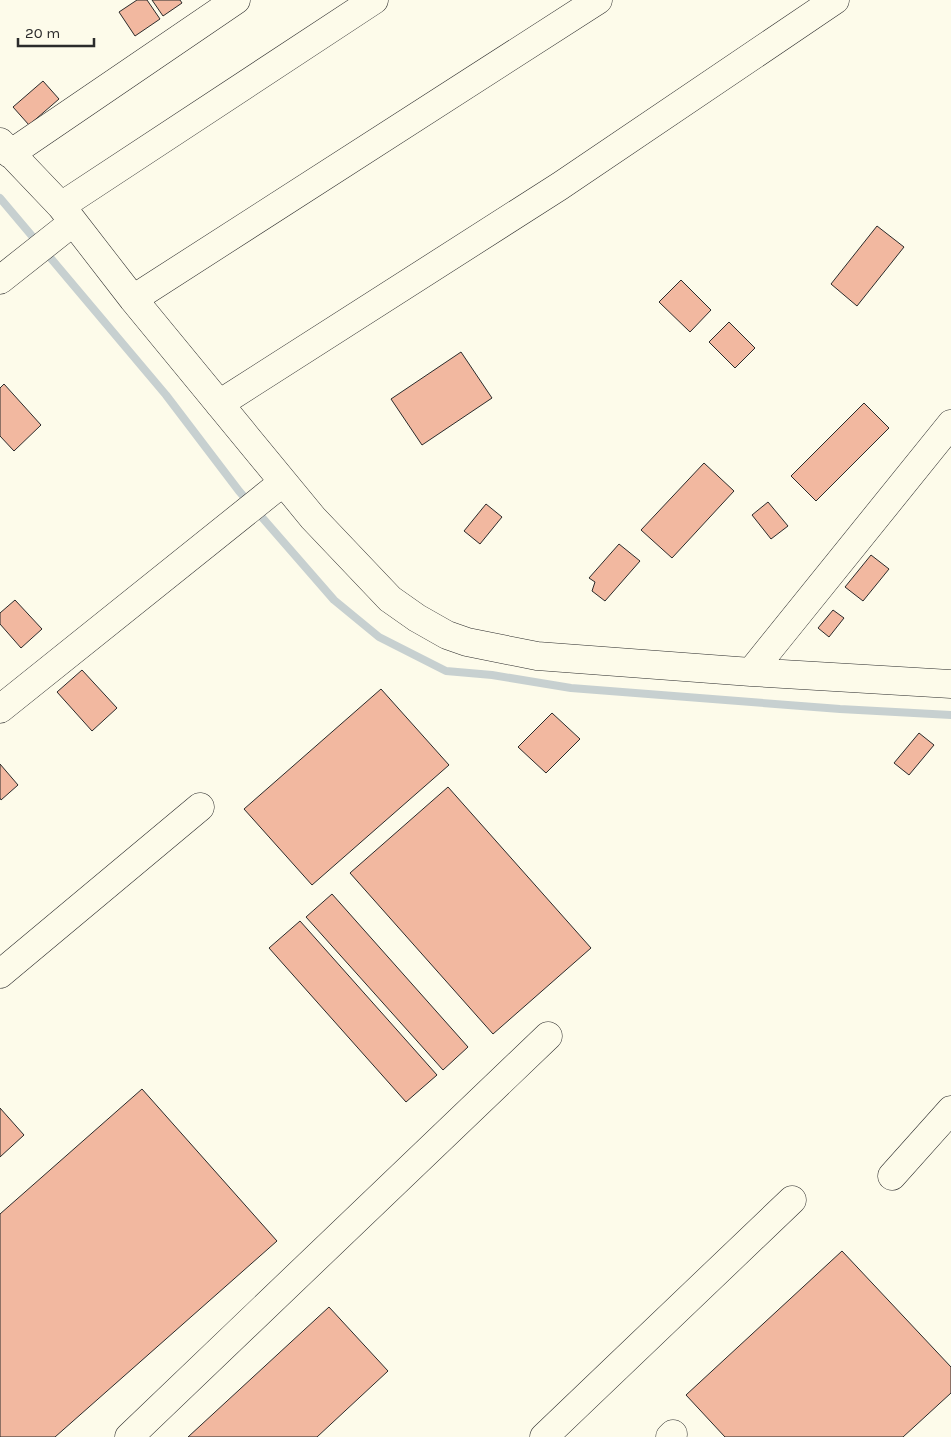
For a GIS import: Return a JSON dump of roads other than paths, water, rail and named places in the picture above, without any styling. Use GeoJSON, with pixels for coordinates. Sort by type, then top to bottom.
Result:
{"type":"FeatureCollection","features":[{"type":"Feature","properties":{"kind":"street"},"geometry":{"type":"LineString","coordinates":[[236,0],[5,148],[219,404],[272,491],[390,598],[417,618],[446,635],[483,646],[537,656],[751,672],[951,684]]}},
{"type":"Feature","properties":{"kind":"street"},"geometry":{"type":"LineString","coordinates":[[0,280],[30,256],[66,220],[374,0]]}},
{"type":"Feature","properties":{"kind":"street"},"geometry":{"type":"LineString","coordinates":[[133,299],[598,0]]}},
{"type":"Feature","properties":{"kind":"street"},"geometry":{"type":"LineString","coordinates":[[219,404],[560,186],[835,0]]}},
{"type":"Feature","properties":{"kind":"street"},"geometry":{"type":"LineString","coordinates":[[751,672],[951,424]]}},
{"type":"Feature","properties":{"kind":"street"},"geometry":{"type":"LineString","coordinates":[[0,709],[272,491]]}},
{"type":"Feature","properties":{"kind":"street"},"geometry":{"type":"LineString","coordinates":[[0,974],[200,807]]}},
{"type":"Feature","properties":{"kind":"street"},"geometry":{"type":"LineString","coordinates":[[129,1437],[548,1036]]}},
{"type":"Feature","properties":{"kind":"street"},"geometry":{"type":"LineString","coordinates":[[892,1176],[951,1110]]}},
{"type":"Feature","properties":{"kind":"street"},"geometry":{"type":"LineString","coordinates":[[544,1437],[792,1200]]}},
{"type":"Feature","properties":{"kind":"waterway"},"geometry":{"type":"LineString","coordinates":[[0,198],[166,395],[239,491],[334,600],[379,637],[446,671],[492,675],[571,688],[840,709],[951,715]]}}]}
